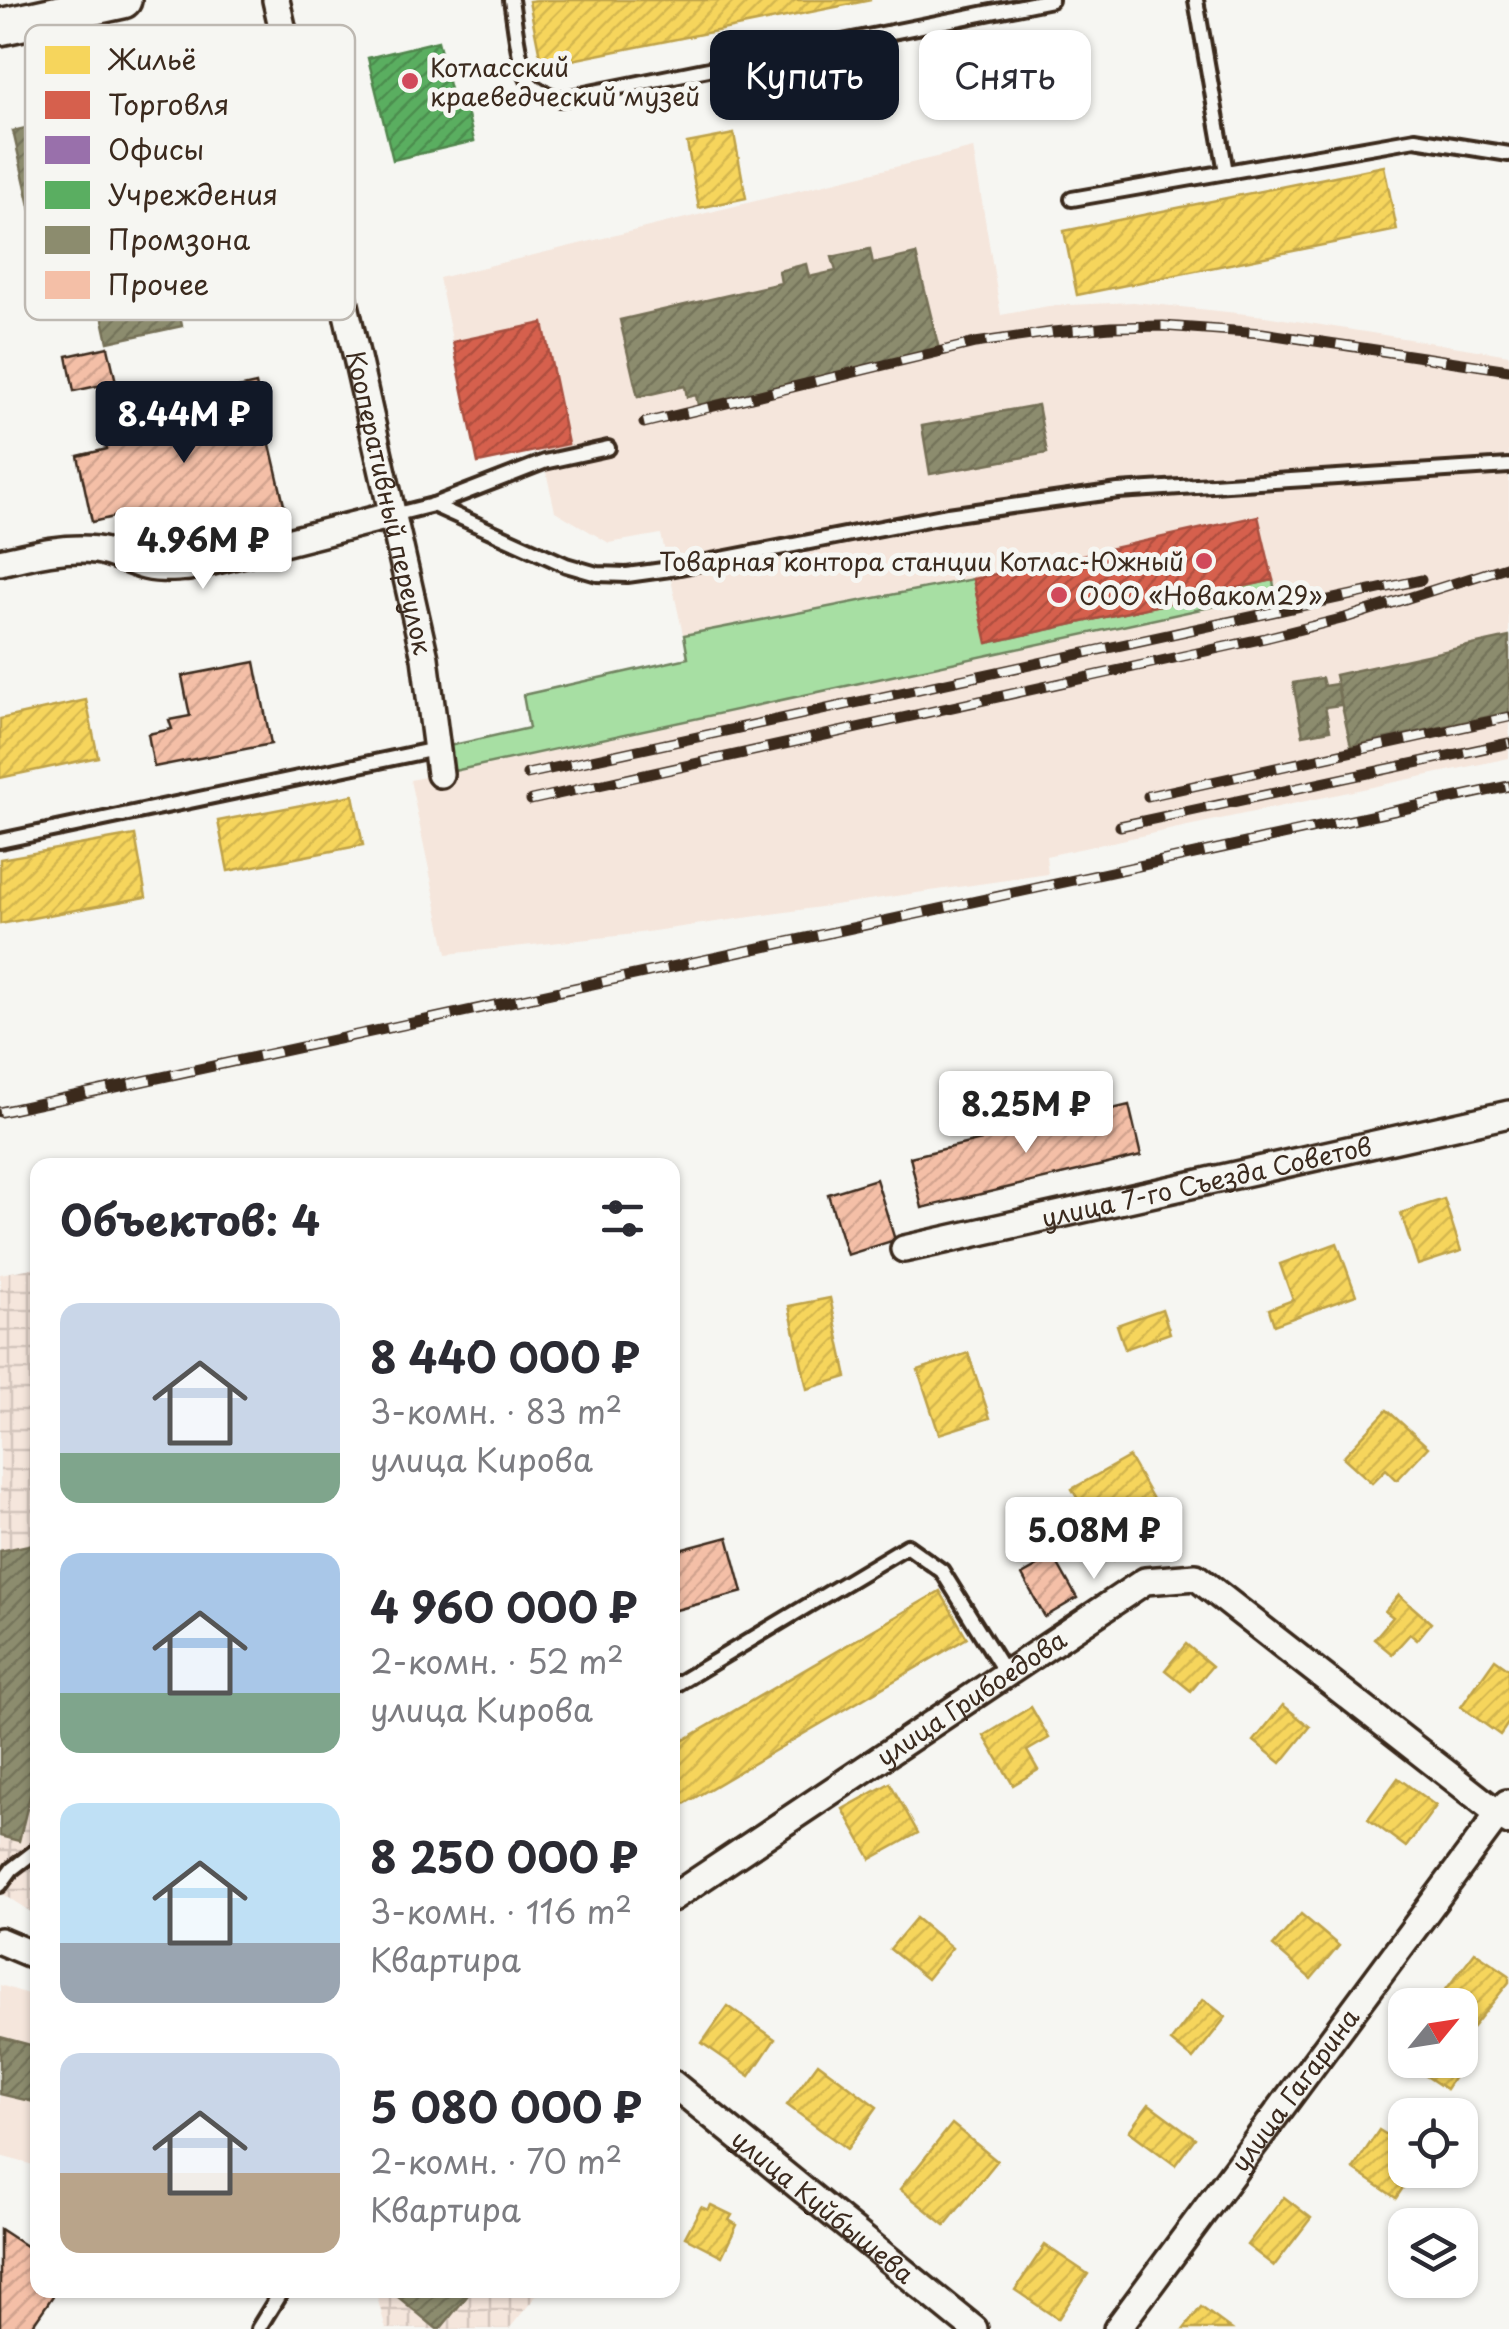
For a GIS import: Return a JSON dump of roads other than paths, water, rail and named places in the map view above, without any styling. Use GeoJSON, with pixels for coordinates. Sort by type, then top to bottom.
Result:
{"type":"FeatureCollection","features":[{"type":"Feature","properties":{"kind":"main road"},"geometry":{"type":"LineString","coordinates":[[0,27],[123,0]]}},
{"type":"Feature","properties":{"kind":"street","name":"Кооперативный переулок"},"geometry":{"type":"LineString","coordinates":[[276,0],[282,25]]}},
{"type":"Feature","properties":{"kind":"street","name":"Кооперативный переулок"},"geometry":{"type":"LineString","coordinates":[[348,320],[426,658],[438,762]]}},
{"type":"Feature","properties":{"kind":"street"},"geometry":{"type":"LineString","coordinates":[[0,562],[68,550],[96,550],[140,565],[189,567],[392,515]]}},
{"type":"Feature","properties":{"kind":"street","name":"улица 7-го Съезда Советов"},"geometry":{"type":"LineString","coordinates":[[904,1250],[1509,1114]]}},
{"type":"Feature","properties":{"kind":"street","name":"улица Грибоедова"},"geometry":{"type":"LineString","coordinates":[[680,1893],[1145,1581],[1196,1577],[1506,1812]]}},
{"type":"Feature","properties":{"kind":"street","name":"улица Гагарина"},"geometry":{"type":"LineString","coordinates":[[1117,2329],[1506,1812]]}},
{"type":"Feature","properties":{"kind":"street"},"geometry":{"type":"LineString","coordinates":[[0,1940],[30,1953]]}},
{"type":"Feature","properties":{"kind":"street","name":"улица Куйбышева"},"geometry":{"type":"LineString","coordinates":[[680,2090],[974,2329]]}},
{"type":"Feature","properties":{"kind":"lane"},"geometry":{"type":"LineString","coordinates":[[511,0],[530,83],[542,93],[560,99],[1052,0]]}},
{"type":"Feature","properties":{"kind":"lane"},"geometry":{"type":"LineString","coordinates":[[1196,0],[1226,172]]}},
{"type":"Feature","properties":{"kind":"lane"},"geometry":{"type":"LineString","coordinates":[[1072,200],[1415,139],[1509,154]]}},
{"type":"Feature","properties":{"kind":"lane"},"geometry":{"type":"LineString","coordinates":[[392,515],[433,504],[544,462],[608,448]]}},
{"type":"Feature","properties":{"kind":"lane"},"geometry":{"type":"LineString","coordinates":[[433,504],[566,565],[597,574],[627,575],[948,515],[1100,494],[1509,466]]}},
{"type":"Feature","properties":{"kind":"lane"},"geometry":{"type":"LineString","coordinates":[[0,841],[438,762]]}},
{"type":"Feature","properties":{"kind":"lane"},"geometry":{"type":"LineString","coordinates":[[680,1682],[907,1546],[942,1572],[1006,1674]]}},
{"type":"Feature","properties":{"kind":"lane"},"geometry":{"type":"LineString","coordinates":[[0,1885],[12,1868],[30,1855]]}},
{"type":"Feature","properties":{"kind":"lane"},"geometry":{"type":"LineString","coordinates":[[258,2329],[277,2298]]}},
{"type":"Feature","properties":{"kind":"railway"},"geometry":{"type":"LineString","coordinates":[[644,423],[975,343],[1111,327],[1163,326],[1262,333],[1509,370]]}},
{"type":"Feature","properties":{"kind":"railway"},"geometry":{"type":"LineString","coordinates":[[531,800],[1265,638],[1345,618],[1509,566]]}},
{"type":"Feature","properties":{"kind":"railway"},"geometry":{"type":"LineString","coordinates":[[527,774],[1421,580]]}},
{"type":"Feature","properties":{"kind":"railway"},"geometry":{"type":"LineString","coordinates":[[1148,796],[1509,717]]}},
{"type":"Feature","properties":{"kind":"railway"},"geometry":{"type":"LineString","coordinates":[[1120,826],[1509,743]]}},
{"type":"Feature","properties":{"kind":"railway"},"geometry":{"type":"LineString","coordinates":[[0,1112],[1509,786]]}},
{"type":"Feature","properties":{"kind":"place","name":"Котласский краеведческий музей"},"geometry":{"type":"Point","coordinates":[410,81]}},
{"type":"Feature","properties":{"kind":"place","name":"Товарная контора станции Котлас-Южный"},"geometry":{"type":"Point","coordinates":[1204,561]}},
{"type":"Feature","properties":{"kind":"place","name":"ООО «Новаком29»"},"geometry":{"type":"Point","coordinates":[1059,595]}}]}
